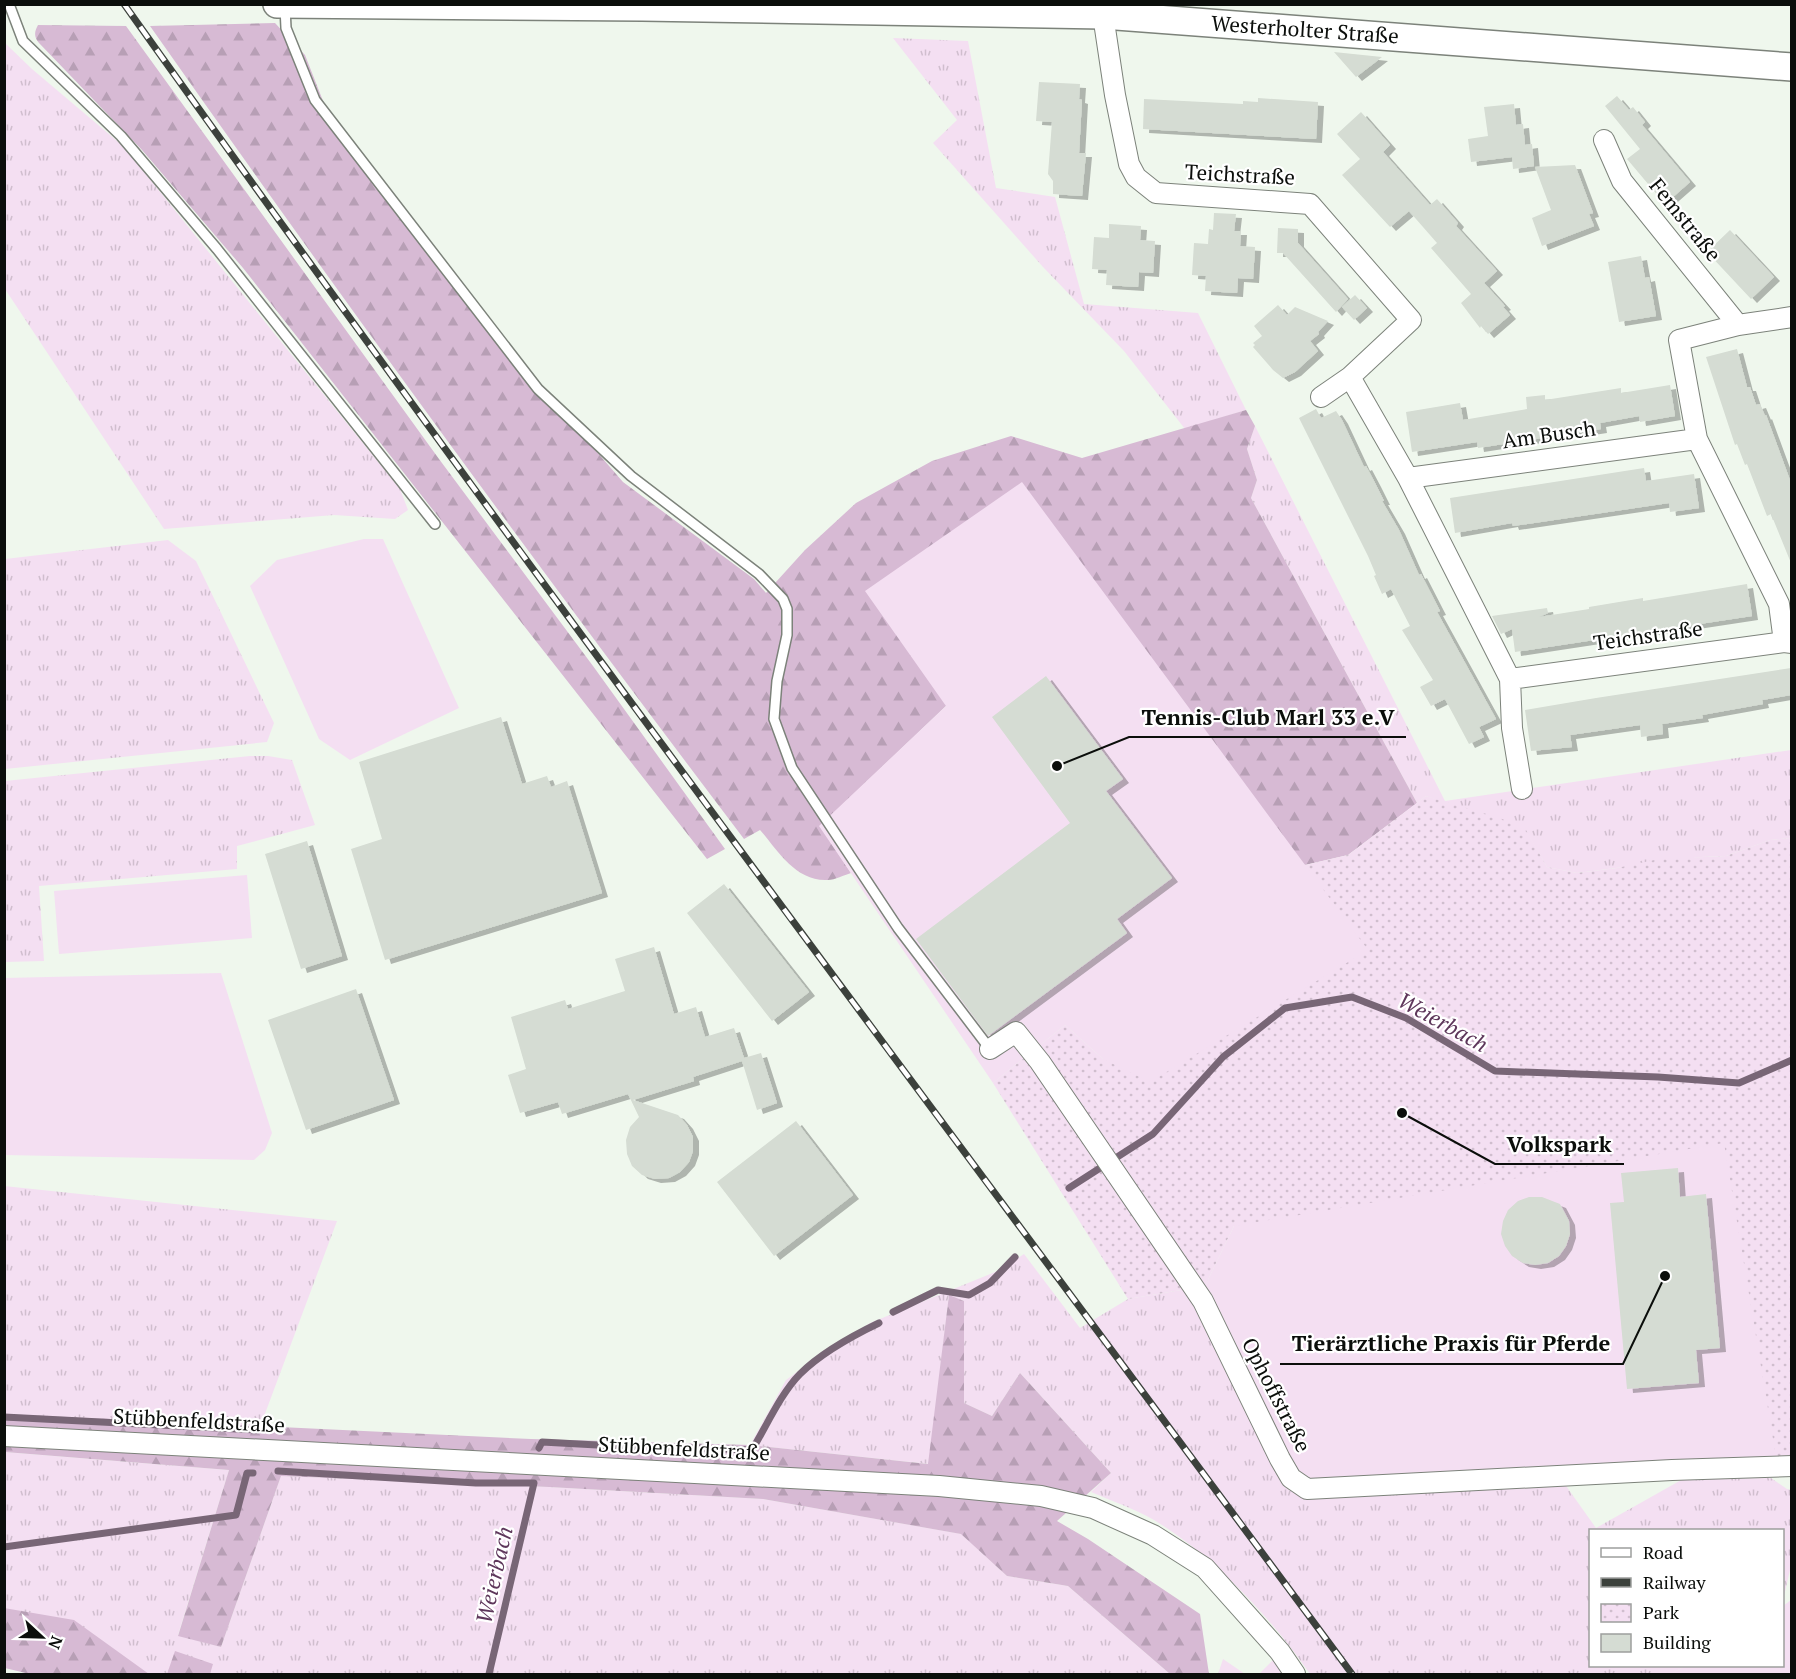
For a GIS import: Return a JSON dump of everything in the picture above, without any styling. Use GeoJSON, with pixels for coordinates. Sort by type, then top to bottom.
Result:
{"type":"FeatureCollection","features":[{"type":"Feature","properties":{"kind":"main road","name":"Westerholter Straße"},"geometry":{"type":"LineString","coordinates":[[277,4],[1103,15],[1791,67]]}},
{"type":"Feature","properties":{"kind":"street","name":"Teichstraße"},"geometry":{"type":"LineString","coordinates":[[1103,15],[1114,95],[1129,164],[1136,177],[1156,193],[1310,204],[1411,320],[1350,377],[1321,397]]}},
{"type":"Feature","properties":{"kind":"street","name":"Femstraße"},"geometry":{"type":"LineString","coordinates":[[1604,140],[1622,180],[1738,325]]}},
{"type":"Feature","properties":{"kind":"street"},"geometry":{"type":"LineString","coordinates":[[1787,643],[1779,604],[1697,439],[1679,340],[1738,325],[1791,317]]}},
{"type":"Feature","properties":{"kind":"street"},"geometry":{"type":"LineString","coordinates":[[1350,377],[1408,478],[1510,679],[1512,728],[1522,789]]}},
{"type":"Feature","properties":{"kind":"street","name":"Am Busch"},"geometry":{"type":"LineString","coordinates":[[1408,478],[1697,439]]}},
{"type":"Feature","properties":{"kind":"street","name":"Teichstraße"},"geometry":{"type":"LineString","coordinates":[[1510,679],[1787,643]]}},
{"type":"Feature","properties":{"kind":"street","name":"Ophoffstraße"},"geometry":{"type":"LineString","coordinates":[[990,1049],[1016,1032],[1040,1062],[1203,1301],[1280,1459],[1291,1478],[1307,1489],[1791,1466]]}},
{"type":"Feature","properties":{"kind":"street","name":"Stübbenfeldstraße"},"geometry":{"type":"LineString","coordinates":[[4,1436],[939,1486],[1041,1496],[1093,1508],[1154,1535],[1205,1569],[1280,1652],[1295,1674]]}},
{"type":"Feature","properties":{"kind":"lane"},"geometry":{"type":"LineString","coordinates":[[9,4],[24,41],[121,136],[217,249],[435,524]]}},
{"type":"Feature","properties":{"kind":"lane"},"geometry":{"type":"LineString","coordinates":[[285,4],[286,28],[315,100],[538,389],[631,476],[759,574],[783,599],[787,609],[787,635],[777,681],[774,719],[792,768],[898,928],[990,1049]]}},
{"type":"Feature","properties":{"kind":"green space"},"geometry":{"type":"Polygon","coordinates":[[[275,23],[305,55],[325,106],[537,383],[623,482],[754,579],[766,593],[805,550],[856,503],[932,461],[1011,436],[1082,458],[1246,410],[1255,426],[1247,449],[1257,480],[1251,498],[1417,803],[1348,855],[1305,865],[946,706],[820,826],[851,873],[831,880],[806,876],[781,856],[760,830],[744,839],[443,435],[150,26],[275,23]]]}},
{"type":"Feature","properties":{"kind":"green space"},"geometry":{"type":"Polygon","coordinates":[[[38,25],[126,26],[725,849],[707,859],[243,268],[142,150],[39,43],[35,34],[38,25]]]}},
{"type":"Feature","properties":{"kind":"green space"},"geometry":{"type":"Polygon","coordinates":[[[893,38],[968,41],[996,188],[1055,197],[1084,304],[1198,313],[1246,410],[1185,429],[1124,351],[1043,267],[933,143],[957,120],[893,38]]]}},
{"type":"Feature","properties":{"kind":"green space"},"geometry":{"type":"Polygon","coordinates":[[[4,42],[32,69],[123,146],[400,489],[408,510],[395,519],[334,515],[164,529],[5,289],[4,42]]]}},
{"type":"Feature","properties":{"kind":"green space"},"geometry":{"type":"Polygon","coordinates":[[[1255,426],[1445,801],[1791,750],[1791,838],[1770,840],[1726,856],[1701,857],[1577,873],[1547,867],[1526,831],[1426,796],[1417,803],[1251,498],[1257,480],[1247,449],[1255,426]]]}},
{"type":"Feature","properties":{"kind":"green space"},"geometry":{"type":"Polygon","coordinates":[[[1022,482],[1368,950],[1150,1082],[1103,1059],[1065,1025],[993,1083],[819,826],[946,706],[865,591],[1022,482]]]}},
{"type":"Feature","properties":{"kind":"green space"},"geometry":{"type":"Polygon","coordinates":[[[364,539],[383,539],[459,708],[350,760],[319,739],[250,586],[277,560],[364,539]]]}},
{"type":"Feature","properties":{"kind":"green space"},"geometry":{"type":"Polygon","coordinates":[[[168,540],[196,561],[274,723],[267,742],[5,769],[5,559],[168,540]]]}},
{"type":"Feature","properties":{"kind":"green space"},"geometry":{"type":"Polygon","coordinates":[[[250,756],[292,760],[315,825],[237,846],[237,869],[39,886],[44,961],[5,962],[5,781],[250,756]]]}},
{"type":"Feature","properties":{"kind":"green space"},"geometry":{"type":"Polygon","coordinates":[[[1426,796],[1500,818],[1526,830],[1547,867],[1577,873],[1617,868],[1659,859],[1726,856],[1770,840],[1791,838],[1791,1457],[1776,1457],[1234,1226],[1205,1286],[1128,1299],[993,1083],[1065,1025],[1103,1059],[1305,865],[1348,855],[1426,796]]]}},
{"type":"Feature","properties":{"kind":"green space"},"geometry":{"type":"Polygon","coordinates":[[[247,875],[252,938],[59,954],[54,891],[247,875]]]}},
{"type":"Feature","properties":{"kind":"green space"},"geometry":{"type":"Polygon","coordinates":[[[221,973],[272,1133],[265,1150],[254,1160],[5,1155],[5,978],[221,973]]]}},
{"type":"Feature","properties":{"kind":"green space"},"geometry":{"type":"Polygon","coordinates":[[[1724,1143],[1776,1457],[1302,1479],[1286,1452],[1205,1286],[1234,1226],[1724,1143]]]}},
{"type":"Feature","properties":{"kind":"green space"},"geometry":{"type":"Polygon","coordinates":[[[4,1186],[337,1221],[260,1427],[5,1414],[4,1186]]]}},
{"type":"Feature","properties":{"kind":"green space"},"geometry":{"type":"Polygon","coordinates":[[[1024,1254],[1080,1328],[1128,1299],[1205,1286],[1286,1452],[1302,1479],[1564,1483],[1596,1528],[1683,1479],[1771,1478],[1791,1490],[1791,1566],[1784,1596],[1784,1529],[1589,1529],[1589,1667],[1683,1667],[1671,1674],[1310,1674],[1259,1610],[1220,1570],[1177,1535],[1154,1520],[1091,1492],[1111,1473],[1020,1373],[992,1416],[964,1403],[964,1301],[949,1296],[929,1464],[750,1445],[786,1380],[813,1360],[870,1323],[1000,1270],[1024,1254]]]}},
{"type":"Feature","properties":{"kind":"green space"},"geometry":{"type":"Polygon","coordinates":[[[949,1295],[964,1301],[964,1403],[992,1416],[1020,1373],[1111,1473],[1057,1521],[1088,1539],[1200,1614],[1209,1674],[1170,1674],[1068,1586],[1007,1576],[961,1534],[763,1499],[281,1476],[221,1647],[178,1636],[229,1470],[5,1452],[4,1414],[531,1439],[750,1445],[928,1464],[949,1295]]]}},
{"type":"Feature","properties":{"kind":"green space"},"geometry":{"type":"Polygon","coordinates":[[[4,1452],[229,1470],[178,1635],[221,1647],[281,1476],[763,1499],[962,1534],[1007,1576],[1068,1586],[1170,1674],[30,1674],[5,1668],[4,1452]]]}},
{"type":"Feature","properties":{"kind":"green space"},"geometry":{"type":"Polygon","coordinates":[[[1791,1600],[1791,1674],[1671,1674],[1683,1667],[1784,1667],[1784,1605],[1791,1600]]]}},
{"type":"Feature","properties":{"kind":"green space"},"geometry":{"type":"Polygon","coordinates":[[[4,1608],[74,1620],[149,1674],[30,1674],[5,1668],[4,1608]]]}},
{"type":"Feature","properties":{"kind":"green space"},"geometry":{"type":"Polygon","coordinates":[[[175,1651],[213,1664],[210,1674],[167,1674],[175,1651]]]}},
{"type":"Feature","properties":{"kind":"green space"},"geometry":{"type":"Polygon","coordinates":[[[1223,1659],[1245,1674],[1218,1674],[1223,1659]]]}},
{"type":"Feature","properties":{"kind":"green space"},"geometry":{"type":"Polygon","coordinates":[[[1274,1659],[1284,1673],[1259,1674],[1274,1659]]]}},
{"type":"Feature","properties":{"kind":"building"},"geometry":{"type":"Polygon","coordinates":[[[1334,52],[1382,57],[1356,77],[1334,52]]]}},
{"type":"Feature","properties":{"kind":"building"},"geometry":{"type":"Polygon","coordinates":[[[1039,82],[1080,84],[1079,99],[1082,100],[1079,153],[1086,153],[1082,196],[1053,194],[1053,181],[1048,174],[1052,122],[1036,121],[1039,82]]]}},
{"type":"Feature","properties":{"kind":"building"},"geometry":{"type":"Polygon","coordinates":[[[1617,96],[1629,110],[1633,107],[1645,122],[1642,125],[1690,182],[1665,204],[1627,159],[1640,149],[1605,106],[1617,96]]]}},
{"type":"Feature","properties":{"kind":"building"},"geometry":{"type":"Polygon","coordinates":[[[1258,98],[1318,102],[1316,139],[1143,129],[1144,99],[1243,104],[1243,101],[1258,102],[1258,98]]]}},
{"type":"Feature","properties":{"kind":"building"},"geometry":{"type":"Polygon","coordinates":[[[1514,104],[1516,125],[1523,124],[1525,145],[1532,144],[1534,166],[1513,169],[1512,157],[1471,162],[1468,139],[1488,136],[1484,107],[1514,104]]]}},
{"type":"Feature","properties":{"kind":"building"},"geometry":{"type":"Polygon","coordinates":[[[1361,112],[1390,145],[1383,152],[1430,205],[1437,199],[1458,223],[1456,226],[1497,271],[1484,283],[1510,315],[1488,334],[1481,326],[1480,328],[1461,303],[1471,294],[1431,248],[1437,243],[1409,211],[1390,227],[1342,175],[1360,159],[1337,134],[1361,112]]]}},
{"type":"Feature","properties":{"kind":"building"},"geometry":{"type":"Polygon","coordinates":[[[1575,165],[1593,213],[1589,214],[1594,226],[1542,246],[1532,218],[1551,210],[1535,167],[1575,165]]]}},
{"type":"Feature","properties":{"kind":"building"},"geometry":{"type":"Polygon","coordinates":[[[1214,213],[1236,214],[1234,231],[1241,231],[1240,246],[1255,247],[1253,279],[1238,278],[1237,293],[1205,291],[1206,276],[1192,275],[1194,243],[1208,244],[1209,229],[1213,230],[1214,213]]]}},
{"type":"Feature","properties":{"kind":"building"},"geometry":{"type":"Polygon","coordinates":[[[1109,224],[1141,226],[1140,240],[1155,241],[1153,273],[1139,272],[1138,287],[1106,285],[1107,270],[1092,269],[1094,237],[1109,238],[1109,224]]]}},
{"type":"Feature","properties":{"kind":"building"},"geometry":{"type":"Polygon","coordinates":[[[1278,228],[1298,229],[1298,243],[1348,299],[1336,312],[1283,253],[1277,253],[1278,228]]]}},
{"type":"Feature","properties":{"kind":"building"},"geometry":{"type":"Polygon","coordinates":[[[1730,230],[1774,277],[1751,299],[1707,252],[1730,230]]]}},
{"type":"Feature","properties":{"kind":"building"},"geometry":{"type":"Polygon","coordinates":[[[1641,256],[1645,278],[1649,277],[1656,316],[1619,322],[1608,262],[1641,256]]]}},
{"type":"Feature","properties":{"kind":"building"},"geometry":{"type":"Polygon","coordinates":[[[1355,295],[1367,308],[1354,320],[1342,307],[1355,295]]]}},
{"type":"Feature","properties":{"kind":"building"},"geometry":{"type":"Polygon","coordinates":[[[1278,305],[1287,315],[1295,307],[1328,321],[1318,332],[1319,334],[1310,341],[1318,351],[1295,372],[1283,378],[1253,347],[1255,345],[1253,343],[1262,336],[1254,326],[1278,305]]]}},
{"type":"Feature","properties":{"kind":"building"},"geometry":{"type":"Polygon","coordinates":[[[1737,349],[1747,387],[1750,387],[1756,405],[1760,404],[1766,415],[1791,483],[1791,563],[1771,514],[1767,516],[1747,464],[1745,465],[1737,444],[1735,445],[1706,357],[1737,349]]]}},
{"type":"Feature","properties":{"kind":"building"},"geometry":{"type":"Polygon","coordinates":[[[1670,385],[1675,416],[1640,422],[1639,416],[1600,423],[1601,429],[1478,448],[1477,442],[1412,452],[1406,412],[1460,403],[1463,420],[1527,409],[1526,397],[1545,395],[1545,400],[1621,388],[1621,393],[1670,385]]]}},
{"type":"Feature","properties":{"kind":"building"},"geometry":{"type":"Polygon","coordinates":[[[1316,409],[1321,418],[1336,411],[1342,420],[1364,467],[1366,466],[1384,501],[1382,501],[1399,530],[1419,575],[1421,574],[1440,611],[1437,612],[1496,719],[1479,727],[1484,737],[1469,744],[1445,699],[1431,706],[1420,687],[1433,680],[1402,630],[1410,626],[1391,589],[1382,594],[1368,556],[1299,418],[1316,409]]]}},
{"type":"Feature","properties":{"kind":"building"},"geometry":{"type":"Polygon","coordinates":[[[1644,468],[1646,481],[1694,474],[1699,508],[1670,512],[1669,503],[1513,526],[1512,523],[1455,533],[1450,498],[1644,468]]]}},
{"type":"Feature","properties":{"kind":"building"},"geometry":{"type":"Polygon","coordinates":[[[1747,584],[1752,616],[1515,652],[1512,629],[1501,634],[1492,616],[1547,608],[1548,613],[1539,617],[1643,598],[1643,601],[1747,584]]]}},
{"type":"Feature","properties":{"kind":"building"},"geometry":{"type":"Polygon","coordinates":[[[1791,668],[1791,695],[1762,700],[1763,704],[1702,715],[1703,718],[1662,724],[1663,734],[1641,737],[1640,725],[1570,735],[1572,747],[1531,751],[1525,710],[1791,668]]]}},
{"type":"Feature","properties":{"kind":"building"},"geometry":{"type":"Polygon","coordinates":[[[1046,676],[1123,779],[1106,791],[1172,878],[1117,919],[1127,933],[988,1036],[916,939],[1070,823],[992,717],[1046,676]]]}},
{"type":"Feature","properties":{"kind":"building"},"geometry":{"type":"Polygon","coordinates":[[[501,717],[522,784],[547,776],[551,787],[567,781],[602,893],[385,960],[351,849],[382,839],[359,762],[501,717]]]}},
{"type":"Feature","properties":{"kind":"building"},"geometry":{"type":"Polygon","coordinates":[[[307,841],[342,956],[301,969],[265,854],[307,841]]]}},
{"type":"Feature","properties":{"kind":"building"},"geometry":{"type":"Polygon","coordinates":[[[724,884],[809,992],[772,1021],[687,913],[724,884]]]}},
{"type":"Feature","properties":{"kind":"building"},"geometry":{"type":"Polygon","coordinates":[[[654,947],[674,1014],[696,1007],[705,1037],[734,1028],[744,1058],[761,1053],[777,1103],[757,1110],[742,1061],[693,1077],[694,1081],[633,1100],[678,1115],[687,1125],[693,1137],[693,1151],[689,1162],[680,1172],[669,1178],[655,1179],[642,1175],[632,1166],[627,1154],[626,1140],[630,1127],[639,1117],[628,1094],[562,1114],[558,1102],[520,1113],[508,1075],[526,1069],[511,1017],[565,1000],[568,1009],[625,991],[615,959],[654,947]]]}},
{"type":"Feature","properties":{"kind":"building"},"geometry":{"type":"Polygon","coordinates":[[[356,989],[394,1100],[306,1130],[268,1020],[356,989]]]}},
{"type":"Feature","properties":{"kind":"building"},"geometry":{"type":"Polygon","coordinates":[[[796,1121],[853,1195],[774,1256],[717,1182],[796,1121]]]}},
{"type":"Feature","properties":{"kind":"building"},"geometry":{"type":"Polygon","coordinates":[[[1678,1168],[1680,1197],[1706,1194],[1720,1348],[1696,1350],[1699,1383],[1627,1389],[1610,1203],[1624,1202],[1621,1173],[1678,1168]]]}},
{"type":"Feature","properties":{"kind":"building"},"geometry":{"type":"Polygon","coordinates":[[[1529,1197],[1542,1197],[1560,1204],[1569,1221],[1570,1234],[1566,1246],[1559,1256],[1548,1263],[1535,1265],[1523,1263],[1512,1256],[1501,1234],[1508,1210],[1518,1201],[1529,1197]]]}},
{"type":"Feature","properties":{"kind":"waterway","name":"Weierbach"},"geometry":{"type":"LineString","coordinates":[[1069,1188],[1153,1134],[1223,1057],[1285,1008],[1352,997],[1406,1018],[1495,1071],[1658,1077],[1739,1083],[1792,1060]]}},
{"type":"Feature","properties":{"kind":"waterway","name":"Weierbach"},"geometry":{"type":"LineString","coordinates":[[893,1312],[938,1290],[969,1295],[990,1283],[1015,1257]]}},
{"type":"Feature","properties":{"kind":"waterway","name":"Weierbach"},"geometry":{"type":"LineString","coordinates":[[661,1447],[752,1450],[780,1400],[800,1374],[837,1346],[879,1323]]}},
{"type":"Feature","properties":{"kind":"waterway"},"geometry":{"type":"LineString","coordinates":[[4,1417],[257,1430]]}},
{"type":"Feature","properties":{"kind":"waterway","name":"Weierbach"},"geometry":{"type":"LineString","coordinates":[[539,1448],[542,1442],[634,1447]]}},
{"type":"Feature","properties":{"kind":"waterway"},"geometry":{"type":"LineString","coordinates":[[278,1471],[476,1483],[534,1483],[489,1674]]}},
{"type":"Feature","properties":{"kind":"waterway"},"geometry":{"type":"LineString","coordinates":[[4,1547],[236,1515],[247,1473],[253,1473]]}},
{"type":"Feature","properties":{"kind":"railway"},"geometry":{"type":"LineString","coordinates":[[124,4],[580,633],[1352,1674]]}},
{"type":"Feature","properties":{"kind":"place","name":"Tennis-Club Marl 33 e.V"},"geometry":{"type":"Point","coordinates":[1057,766]}},
{"type":"Feature","properties":{"kind":"place","name":"Volkspark"},"geometry":{"type":"Point","coordinates":[1402,1113]}},
{"type":"Feature","properties":{"kind":"place","name":"Tierärztliche Praxis für Pferde"},"geometry":{"type":"Point","coordinates":[1665,1276]}}]}
